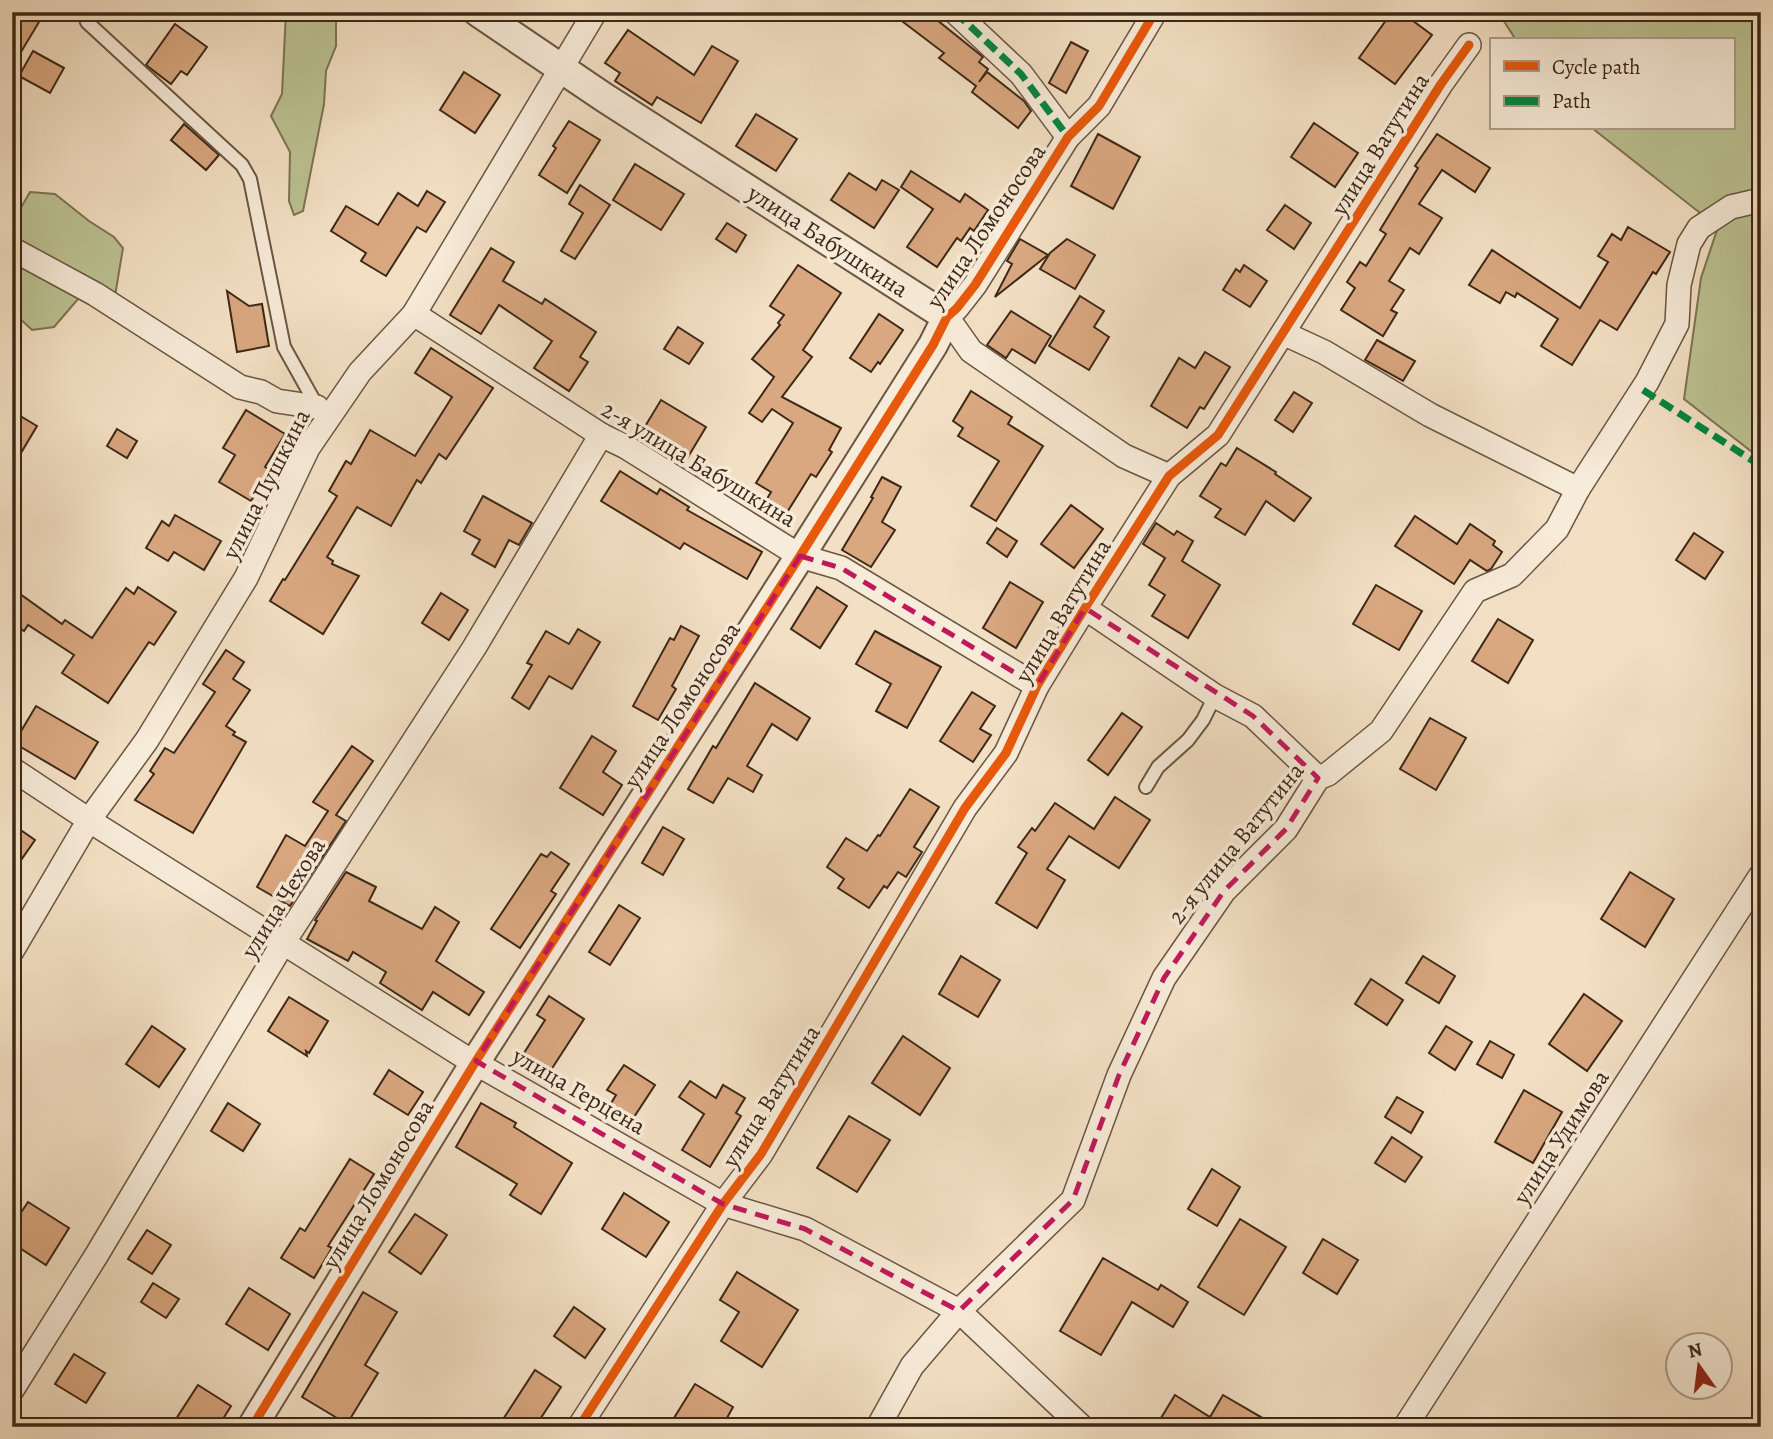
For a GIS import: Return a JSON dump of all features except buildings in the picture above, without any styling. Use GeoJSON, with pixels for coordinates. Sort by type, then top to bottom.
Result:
{"type":"FeatureCollection","features":[{"type":"Feature","properties":{"kind":"street","name":"улица Бабушкина"},"geometry":{"type":"LineString","coordinates":[[478,12],[560,68],[947,317],[971,351],[1124,456],[1169,477]]}},
{"type":"Feature","properties":{"kind":"street","name":"улица Пушкина"},"geometry":{"type":"LineString","coordinates":[[12,951],[89,820],[147,740],[246,579],[323,412],[414,314],[595,12]]}},
{"type":"Feature","properties":{"kind":"street"},"geometry":{"type":"LineString","coordinates":[[955,12],[1021,74],[1069,137]]}},
{"type":"Feature","properties":{"kind":"street","name":"улица Ломоносова"},"geometry":{"type":"LineString","coordinates":[[252,1427],[476,1061],[800,556],[933,345],[947,317],[975,285],[1069,137],[1099,106],[1155,12]]}},
{"type":"Feature","properties":{"kind":"street","name":"улица Ватутина"},"geometry":{"type":"LineString","coordinates":[[579,1427],[723,1204],[761,1154],[965,808],[1006,753],[1037,686],[1169,477],[1218,435],[1441,83],[1469,45]]}},
{"type":"Feature","properties":{"kind":"street","name":"2-я улица Ватутина"},"geometry":{"type":"LineString","coordinates":[[878,1427],[912,1366],[959,1311],[1073,1200],[1119,1075],[1164,978],[1224,891],[1286,829],[1318,778],[1328,774],[1381,731],[1475,591],[1511,575],[1557,529],[1578,489],[1647,382],[1677,324],[1679,285],[1689,244],[1699,228],[1731,207],[1761,200]]}},
{"type":"Feature","properties":{"kind":"street"},"geometry":{"type":"LineString","coordinates":[[12,249],[95,294],[240,387],[277,401],[323,412]]}},
{"type":"Feature","properties":{"kind":"street","name":"2-я улица Бабушкина"},"geometry":{"type":"LineString","coordinates":[[414,314],[601,435],[626,447],[800,556],[841,568],[1037,686]]}},
{"type":"Feature","properties":{"kind":"street"},"geometry":{"type":"LineString","coordinates":[[1283,333],[1324,352],[1430,415],[1578,489]]}},
{"type":"Feature","properties":{"kind":"street","name":"улица Чехова"},"geometry":{"type":"LineString","coordinates":[[12,1390],[96,1256],[283,943],[474,648],[601,435]]}},
{"type":"Feature","properties":{"kind":"street"},"geometry":{"type":"LineString","coordinates":[[1085,608],[1215,696],[1253,716],[1318,778]]}},
{"type":"Feature","properties":{"kind":"street","name":"улица Герцена"},"geometry":{"type":"LineString","coordinates":[[12,769],[463,1056],[723,1204],[805,1229],[959,1311],[1082,1427]]}},
{"type":"Feature","properties":{"kind":"street","name":"улица Удимова"},"geometry":{"type":"LineString","coordinates":[[1405,1427],[1761,875]]}},
{"type":"Feature","properties":{"kind":"lane"},"geometry":{"type":"LineString","coordinates":[[83,12],[87,22],[242,164],[250,179],[284,347],[323,412]]}},
{"type":"Feature","properties":{"kind":"lane"},"geometry":{"type":"LineString","coordinates":[[1146,787],[1158,767],[1188,740],[1203,720],[1215,696]]}},
{"type":"Feature","properties":{"kind":"highlighted area"},"geometry":{"type":"Polygon","coordinates":[[[800,556],[841,568],[1037,686],[1085,608],[1253,716],[1318,778],[1286,829],[1224,891],[1164,978],[1119,1075],[1073,1200],[959,1311],[805,1229],[723,1204],[476,1061],[800,556]]]}},
{"type":"Feature","properties":{"kind":"green space"},"geometry":{"type":"Polygon","coordinates":[[[286,12],[368,12],[336,19],[336,46],[326,71],[324,104],[303,211],[294,215],[289,201],[290,152],[271,116],[282,94],[286,12]]]}},
{"type":"Feature","properties":{"kind":"green space"},"geometry":{"type":"Polygon","coordinates":[[[1498,12],[1761,12],[1761,459],[1684,399],[1701,278],[1718,227],[1595,130],[1734,130],[1734,38],[1515,38],[1498,12]]]}},
{"type":"Feature","properties":{"kind":"green space"},"geometry":{"type":"Polygon","coordinates":[[[30,192],[55,194],[114,237],[123,248],[115,296],[78,299],[54,327],[32,330],[17,316],[12,307],[12,223],[30,192]]]}},
{"type":"Feature","properties":{"kind":"marked path"},"geometry":{"type":"LineString","coordinates":[[955,12],[1021,74],[1068,137]]}},
{"type":"Feature","properties":{"kind":"marked path"},"geometry":{"type":"LineString","coordinates":[[1643,390],[1761,466]]}},
{"type":"Feature","properties":{"kind":"cycle path"},"geometry":{"type":"LineString","coordinates":[[252,1427],[476,1061],[800,556],[933,345],[947,317],[975,285],[1068,137],[1099,106],[1155,12]]}},
{"type":"Feature","properties":{"kind":"cycle path"},"geometry":{"type":"LineString","coordinates":[[579,1427],[723,1204],[761,1154],[965,808],[1006,753],[1037,686],[1169,476],[1218,435],[1441,84],[1469,45]]}}]}
